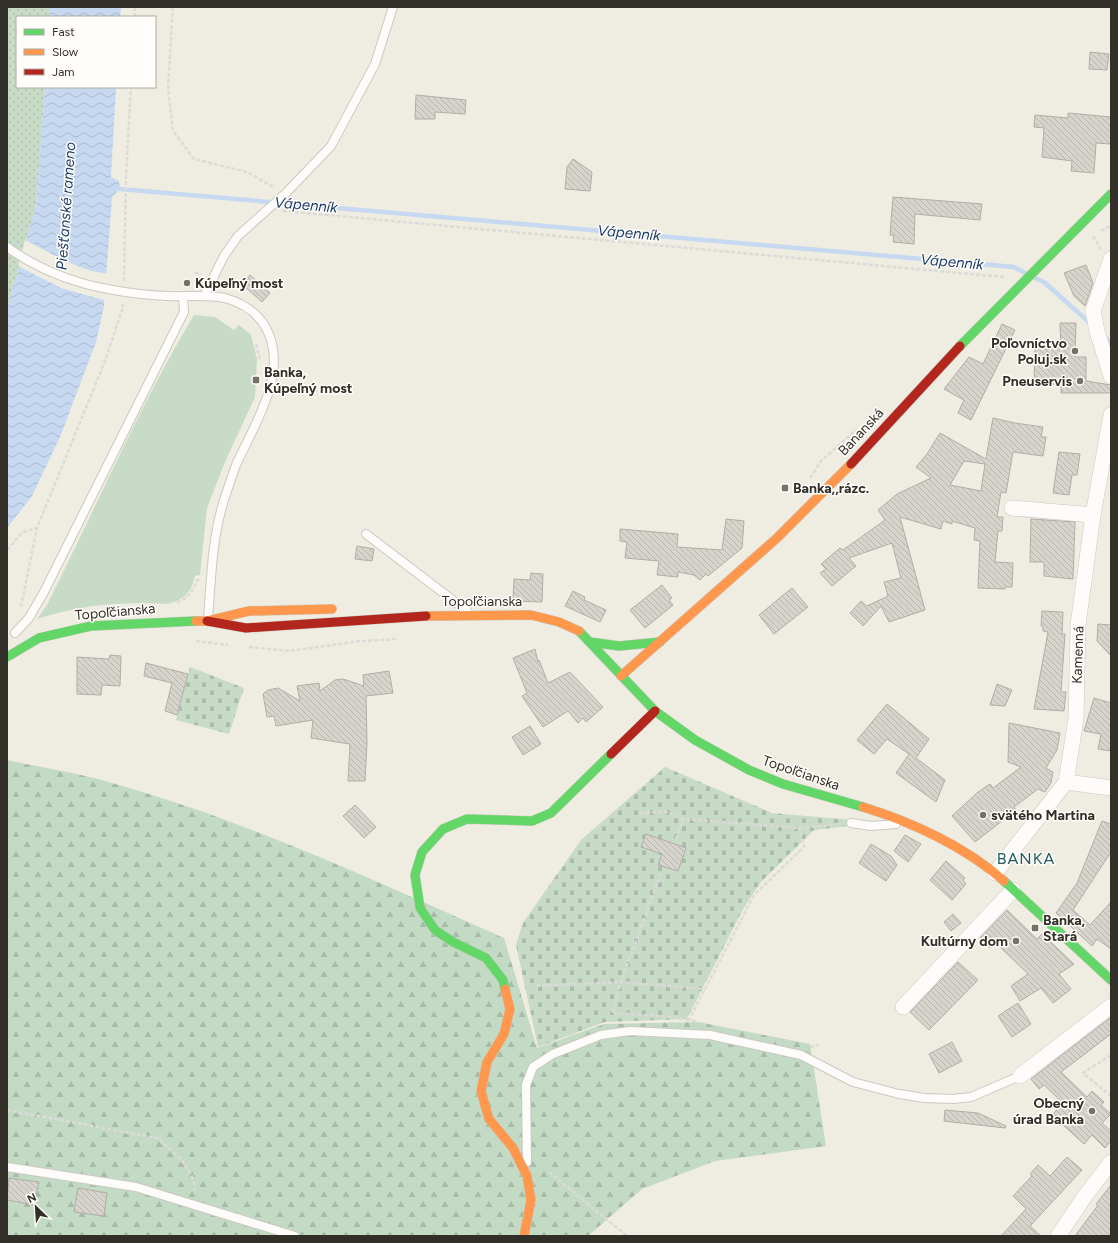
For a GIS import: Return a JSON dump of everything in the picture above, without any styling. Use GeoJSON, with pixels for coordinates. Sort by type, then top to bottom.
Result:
{"type":"FeatureCollection","features":[{"type":"Feature","properties":{"kind":"main road","name":"Bananská"},"geometry":{"type":"LineString","coordinates":[[621,676],[777,538],[858,457],[923,385],[1023,281],[1111,194]]}},
{"type":"Feature","properties":{"kind":"main road","name":"Topoľčianska"},"geometry":{"type":"LineString","coordinates":[[7,657],[39,638],[91,626],[208,621],[249,611],[344,609]]}},
{"type":"Feature","properties":{"kind":"main road","name":"Topoľčianska"},"geometry":{"type":"LineString","coordinates":[[375,610],[430,616]]}},
{"type":"Feature","properties":{"kind":"main road","name":"Topoľčianska"},"geometry":{"type":"LineString","coordinates":[[208,621],[246,628],[430,616],[513,614],[559,622],[579,631],[655,711],[695,740],[750,770],[783,784],[894,816],[946,841],[995,873],[1111,980]]}},
{"type":"Feature","properties":{"kind":"main road"},"geometry":{"type":"LineString","coordinates":[[590,642],[619,646],[660,642]]}},
{"type":"Feature","properties":{"kind":"main road"},"geometry":{"type":"LineString","coordinates":[[524,1236],[531,1200],[527,1176],[513,1148],[489,1119],[481,1091],[487,1062],[504,1034],[510,1009],[503,980],[486,958],[452,942],[435,930],[420,908],[416,875],[422,852],[443,829],[467,819],[532,821],[551,813],[655,711]]}},
{"type":"Feature","properties":{"kind":"street"},"geometry":{"type":"LineString","coordinates":[[1111,259],[1093,311],[1097,331],[1111,376]]}},
{"type":"Feature","properties":{"kind":"street","name":"Kamenná"},"geometry":{"type":"LineString","coordinates":[[995,873],[1066,782],[1076,719],[1078,625],[1093,515],[1111,415]]}},
{"type":"Feature","properties":{"kind":"street"},"geometry":{"type":"LineString","coordinates":[[1012,508],[1093,515]]}},
{"type":"Feature","properties":{"kind":"street"},"geometry":{"type":"LineString","coordinates":[[1066,782],[1111,788]]}},
{"type":"Feature","properties":{"kind":"street"},"geometry":{"type":"LineString","coordinates":[[903,1006],[1013,890]]}},
{"type":"Feature","properties":{"kind":"street"},"geometry":{"type":"LineString","coordinates":[[1020,1076],[1111,1006]]}},
{"type":"Feature","properties":{"kind":"street"},"geometry":{"type":"LineString","coordinates":[[1058,1236],[1085,1196],[1111,1162]]}},
{"type":"Feature","properties":{"kind":"lane"},"geometry":{"type":"LineString","coordinates":[[204,296],[224,256],[238,236],[285,194],[331,146],[375,64],[393,7]]}},
{"type":"Feature","properties":{"kind":"lane"},"geometry":{"type":"LineString","coordinates":[[7,248],[46,270],[79,284],[110,291],[183,297],[204,296],[225,298],[252,310],[257,315],[272,343],[274,362],[269,388],[236,467],[224,501],[215,537],[208,621]]}},
{"type":"Feature","properties":{"kind":"lane"},"geometry":{"type":"LineString","coordinates":[[15,633],[29,618],[51,578],[184,312],[183,297]]}},
{"type":"Feature","properties":{"kind":"lane"},"geometry":{"type":"LineString","coordinates":[[366,534],[470,614]]}},
{"type":"Feature","properties":{"kind":"lane"},"geometry":{"type":"LineString","coordinates":[[851,823],[871,826],[911,823]]}},
{"type":"Feature","properties":{"kind":"lane"},"geometry":{"type":"LineString","coordinates":[[527,1176],[526,1085],[533,1067],[553,1054],[601,1036],[630,1030],[710,1035],[800,1055],[853,1082],[899,1094],[925,1098],[953,1099],[971,1097],[1020,1076]]}},
{"type":"Feature","properties":{"kind":"lane"},"geometry":{"type":"LineString","coordinates":[[7,1167],[136,1187],[295,1236]]}},
{"type":"Feature","properties":{"kind":"path"},"geometry":{"type":"LineString","coordinates":[[173,7],[168,88],[173,131],[194,159],[247,172],[285,194]]}},
{"type":"Feature","properties":{"kind":"path"},"geometry":{"type":"LineString","coordinates":[[124,289],[126,175],[131,88]]}},
{"type":"Feature","properties":{"kind":"path"},"geometry":{"type":"LineString","coordinates":[[267,210],[1005,277]]}},
{"type":"Feature","properties":{"kind":"path"},"geometry":{"type":"LineString","coordinates":[[15,633],[37,528],[105,361],[123,303]]}},
{"type":"Feature","properties":{"kind":"path"},"geometry":{"type":"LineString","coordinates":[[7,550],[23,532],[37,528]]}},
{"type":"Feature","properties":{"kind":"path"},"geometry":{"type":"LineString","coordinates":[[640,814],[664,811],[683,819],[799,828],[851,823]]}},
{"type":"Feature","properties":{"kind":"path"},"geometry":{"type":"LineString","coordinates":[[676,839],[683,819]]}},
{"type":"Feature","properties":{"kind":"path"},"geometry":{"type":"LineString","coordinates":[[689,1020],[754,895],[804,847],[799,828]]}},
{"type":"Feature","properties":{"kind":"path"},"geometry":{"type":"LineString","coordinates":[[661,873],[621,982],[612,1013],[662,1016],[696,1022]]}},
{"type":"Feature","properties":{"kind":"path"},"geometry":{"type":"LineString","coordinates":[[536,986],[621,982],[705,989]]}},
{"type":"Feature","properties":{"kind":"path"},"geometry":{"type":"LineString","coordinates":[[803,1048],[819,1045]]}},
{"type":"Feature","properties":{"kind":"path"},"geometry":{"type":"LineString","coordinates":[[1111,1055],[1083,1073],[1111,1096]]}},
{"type":"Feature","properties":{"kind":"path"},"geometry":{"type":"LineString","coordinates":[[7,1110],[157,1138],[176,1152],[192,1176],[195,1192],[185,1201]]}},
{"type":"Feature","properties":{"kind":"path"},"geometry":{"type":"LineString","coordinates":[[549,1172],[627,1236]]}},
{"type":"Feature","properties":{"kind":"green space"},"geometry":{"type":"Polygon","coordinates":[[[7,7],[50,7],[49,16],[16,16],[16,88],[45,88],[36,205],[7,310],[7,7]]]}},
{"type":"Feature","properties":{"kind":"green space"},"geometry":{"type":"Polygon","coordinates":[[[194,315],[215,317],[234,330],[239,325],[251,335],[257,359],[255,397],[225,462],[207,508],[200,575],[195,576],[192,586],[183,597],[168,604],[134,603],[102,605],[71,610],[37,619],[47,605],[154,386],[194,315]]]}},
{"type":"Feature","properties":{"kind":"green space"},"geometry":{"type":"Polygon","coordinates":[[[190,667],[244,688],[229,734],[176,720],[190,667]]]}},
{"type":"Feature","properties":{"kind":"green space"},"geometry":{"type":"Polygon","coordinates":[[[7,760],[105,781],[207,813],[357,873],[504,938],[537,1048],[604,1024],[698,1022],[810,1044],[826,1146],[715,1161],[642,1189],[588,1236],[7,1236],[7,760]]]}},
{"type":"Feature","properties":{"kind":"green space"},"geometry":{"type":"Polygon","coordinates":[[[665,767],[772,813],[852,820],[849,826],[814,830],[760,883],[742,911],[687,1019],[605,1022],[538,1047],[516,945],[523,923],[581,840],[665,767]]]}},
{"type":"Feature","properties":{"kind":"water"},"geometry":{"type":"Polygon","coordinates":[[[50,7],[121,7],[120,16],[49,16],[50,7]]]}},
{"type":"Feature","properties":{"kind":"water","name":"Piešťanské rameno"},"geometry":{"type":"Polygon","coordinates":[[[45,88],[116,88],[111,177],[119,181],[120,189],[112,197],[104,306],[96,342],[60,437],[32,496],[7,528],[7,310],[36,205],[45,88]]]}},
{"type":"Feature","properties":{"kind":"pier"},"geometry":{"type":"Polygon","coordinates":[[[25,240],[65,261],[91,271],[109,274],[107,301],[61,288],[18,266],[25,240]]]}},
{"type":"Feature","properties":{"kind":"building"},"geometry":{"type":"Polygon","coordinates":[[[1090,52],[1109,54],[1107,70],[1089,69],[1090,52]]]}},
{"type":"Feature","properties":{"kind":"building"},"geometry":{"type":"Polygon","coordinates":[[[416,95],[466,100],[465,114],[435,112],[435,119],[415,119],[416,95]]]}},
{"type":"Feature","properties":{"kind":"building"},"geometry":{"type":"Polygon","coordinates":[[[1068,113],[1111,117],[1111,141],[1110,144],[1096,143],[1094,173],[1071,171],[1072,161],[1042,157],[1044,128],[1034,127],[1035,115],[1068,118],[1068,113]]]}},
{"type":"Feature","properties":{"kind":"building"},"geometry":{"type":"Polygon","coordinates":[[[573,159],[592,172],[590,191],[565,189],[567,167],[573,159]]]}},
{"type":"Feature","properties":{"kind":"building"},"geometry":{"type":"Polygon","coordinates":[[[893,197],[982,204],[980,220],[915,214],[914,244],[893,242],[894,236],[890,235],[893,197]]]}},
{"type":"Feature","properties":{"kind":"building"},"geometry":{"type":"Polygon","coordinates":[[[1086,265],[1093,283],[1085,306],[1074,296],[1064,273],[1086,265]]]}},
{"type":"Feature","properties":{"kind":"building"},"geometry":{"type":"Polygon","coordinates":[[[250,275],[270,293],[262,302],[242,284],[250,275]]]}},
{"type":"Feature","properties":{"kind":"building"},"geometry":{"type":"Polygon","coordinates":[[[1060,323],[1076,323],[1075,357],[1086,357],[1086,381],[1111,385],[1111,393],[1061,393],[1061,384],[1034,384],[1035,348],[1061,348],[1060,323]]]}},
{"type":"Feature","properties":{"kind":"building"},"geometry":{"type":"Polygon","coordinates":[[[1002,324],[1015,330],[971,420],[958,413],[964,400],[944,389],[969,357],[983,364],[1002,324]]]}},
{"type":"Feature","properties":{"kind":"building"},"geometry":{"type":"Polygon","coordinates":[[[993,418],[1043,427],[1041,437],[1046,437],[1043,456],[1013,452],[1006,493],[1001,492],[997,517],[1003,517],[1002,531],[998,531],[995,562],[1013,563],[1012,587],[1005,587],[1005,589],[978,588],[980,541],[974,540],[975,528],[952,521],[952,524],[943,521],[941,529],[900,517],[925,610],[889,622],[881,606],[863,626],[850,613],[861,601],[867,606],[888,596],[884,582],[901,578],[892,543],[849,558],[856,566],[832,586],[820,573],[826,569],[821,564],[840,548],[843,550],[885,520],[878,510],[897,494],[931,478],[916,467],[927,454],[940,433],[986,459],[993,418]],[[964,461],[950,485],[981,491],[985,464],[964,461]]]}},
{"type":"Feature","properties":{"kind":"building"},"geometry":{"type":"Polygon","coordinates":[[[1059,452],[1080,454],[1077,475],[1072,475],[1069,495],[1053,493],[1059,452]]]}},
{"type":"Feature","properties":{"kind":"building"},"geometry":{"type":"Polygon","coordinates":[[[726,519],[744,521],[742,548],[708,576],[706,574],[700,580],[694,575],[678,572],[678,577],[657,575],[659,561],[625,558],[627,542],[620,541],[620,529],[678,534],[677,547],[722,550],[726,519]]]}},
{"type":"Feature","properties":{"kind":"building"},"geometry":{"type":"Polygon","coordinates":[[[1031,519],[1075,522],[1073,579],[1044,576],[1044,562],[1030,562],[1031,519]]]}},
{"type":"Feature","properties":{"kind":"building"},"geometry":{"type":"Polygon","coordinates":[[[357,546],[374,549],[372,561],[355,559],[357,546]]]}},
{"type":"Feature","properties":{"kind":"building"},"geometry":{"type":"Polygon","coordinates":[[[531,573],[543,574],[542,602],[513,601],[514,579],[530,580],[531,573]]]}},
{"type":"Feature","properties":{"kind":"building"},"geometry":{"type":"Polygon","coordinates":[[[662,585],[672,598],[669,600],[673,605],[645,628],[630,610],[662,585]]]}},
{"type":"Feature","properties":{"kind":"building"},"geometry":{"type":"Polygon","coordinates":[[[792,588],[808,607],[774,634],[759,615],[792,588]]]}},
{"type":"Feature","properties":{"kind":"building"},"geometry":{"type":"Polygon","coordinates":[[[573,591],[585,597],[584,600],[606,610],[600,622],[565,606],[573,591]]]}},
{"type":"Feature","properties":{"kind":"building"},"geometry":{"type":"Polygon","coordinates":[[[1042,611],[1063,612],[1062,634],[1065,634],[1061,692],[1066,692],[1064,711],[1034,709],[1048,632],[1043,631],[1043,626],[1041,626],[1042,611]]]}},
{"type":"Feature","properties":{"kind":"building"},"geometry":{"type":"Polygon","coordinates":[[[1098,624],[1111,625],[1111,656],[1097,641],[1098,624]]]}},
{"type":"Feature","properties":{"kind":"building"},"geometry":{"type":"Polygon","coordinates":[[[535,649],[538,662],[539,660],[548,683],[570,672],[603,707],[586,722],[583,718],[578,723],[568,711],[543,727],[522,696],[527,693],[513,658],[535,649]]]}},
{"type":"Feature","properties":{"kind":"building"},"geometry":{"type":"Polygon","coordinates":[[[110,655],[121,656],[120,686],[102,685],[101,695],[77,694],[77,657],[109,659],[110,655]]]}},
{"type":"Feature","properties":{"kind":"building"},"geometry":{"type":"Polygon","coordinates":[[[146,663],[188,674],[177,715],[165,711],[172,683],[144,676],[146,663]]]}},
{"type":"Feature","properties":{"kind":"building"},"geometry":{"type":"Polygon","coordinates":[[[389,671],[393,693],[366,696],[367,743],[365,781],[348,781],[350,744],[311,738],[313,720],[276,726],[274,716],[267,717],[263,694],[268,690],[278,688],[300,701],[297,686],[319,683],[320,691],[335,680],[343,679],[364,686],[363,675],[389,671]]]}},
{"type":"Feature","properties":{"kind":"building"},"geometry":{"type":"Polygon","coordinates":[[[997,684],[1012,690],[1005,706],[990,705],[997,684]]]}},
{"type":"Feature","properties":{"kind":"building"},"geometry":{"type":"Polygon","coordinates":[[[1094,698],[1111,703],[1111,751],[1098,749],[1101,734],[1084,731],[1094,698]]]}},
{"type":"Feature","properties":{"kind":"building"},"geometry":{"type":"Polygon","coordinates":[[[887,704],[929,739],[916,758],[945,780],[936,802],[896,773],[909,754],[887,739],[874,754],[857,740],[887,704]]]}},
{"type":"Feature","properties":{"kind":"building"},"geometry":{"type":"Polygon","coordinates":[[[1009,723],[1060,733],[1057,750],[1046,768],[1053,772],[1051,783],[1045,792],[1038,789],[1014,807],[1016,810],[975,842],[952,816],[978,792],[990,784],[993,788],[1021,767],[1008,762],[1009,723]]]}},
{"type":"Feature","properties":{"kind":"building"},"geometry":{"type":"Polygon","coordinates":[[[530,726],[541,744],[523,755],[512,737],[530,726]]]}},
{"type":"Feature","properties":{"kind":"building"},"geometry":{"type":"Polygon","coordinates":[[[355,805],[376,827],[364,838],[343,816],[355,805]]]}},
{"type":"Feature","properties":{"kind":"building"},"geometry":{"type":"Polygon","coordinates":[[[1102,821],[1111,824],[1111,852],[1073,910],[1090,925],[1111,902],[1111,949],[1097,939],[1092,946],[1056,913],[1077,883],[1102,821]]]}},
{"type":"Feature","properties":{"kind":"building"},"geometry":{"type":"Polygon","coordinates":[[[646,834],[686,848],[678,871],[658,865],[662,854],[641,847],[646,834]]]}},
{"type":"Feature","properties":{"kind":"building"},"geometry":{"type":"Polygon","coordinates":[[[905,835],[921,844],[908,862],[894,851],[905,835]]]}},
{"type":"Feature","properties":{"kind":"building"},"geometry":{"type":"Polygon","coordinates":[[[871,844],[891,856],[897,865],[886,881],[859,863],[871,844]]]}},
{"type":"Feature","properties":{"kind":"building"},"geometry":{"type":"Polygon","coordinates":[[[946,861],[965,878],[963,880],[966,884],[952,900],[930,880],[946,861]]]}},
{"type":"Feature","properties":{"kind":"building"},"geometry":{"type":"Polygon","coordinates":[[[1007,910],[1037,939],[1042,934],[1074,964],[1059,974],[1071,989],[1053,1003],[1041,988],[1020,1001],[1011,986],[1028,974],[996,943],[990,948],[980,938],[1007,910]]]}},
{"type":"Feature","properties":{"kind":"building"},"geometry":{"type":"Polygon","coordinates":[[[953,914],[961,923],[951,931],[944,922],[953,914]]]}},
{"type":"Feature","properties":{"kind":"building"},"geometry":{"type":"Polygon","coordinates":[[[958,962],[978,980],[929,1030],[910,1012],[958,962]]]}},
{"type":"Feature","properties":{"kind":"building"},"geometry":{"type":"Polygon","coordinates":[[[1018,1003],[1031,1024],[1012,1037],[998,1016],[1018,1003]]]}},
{"type":"Feature","properties":{"kind":"building"},"geometry":{"type":"Polygon","coordinates":[[[1111,1017],[1111,1034],[1061,1072],[1087,1097],[1092,1091],[1104,1102],[1101,1105],[1111,1114],[1102,1123],[1111,1131],[1111,1141],[1105,1148],[1092,1135],[1084,1144],[1052,1115],[1063,1103],[1044,1085],[1039,1089],[1031,1079],[1111,1017]]]}},
{"type":"Feature","properties":{"kind":"building"},"geometry":{"type":"Polygon","coordinates":[[[952,1042],[962,1061],[939,1073],[929,1054],[952,1042]]]}},
{"type":"Feature","properties":{"kind":"building"},"geometry":{"type":"Polygon","coordinates":[[[945,1110],[978,1113],[1006,1126],[1005,1128],[944,1121],[945,1110]]]}},
{"type":"Feature","properties":{"kind":"building"},"geometry":{"type":"Polygon","coordinates":[[[1067,1157],[1082,1170],[1030,1226],[1041,1236],[1001,1236],[1026,1209],[1013,1196],[1032,1176],[1030,1174],[1038,1165],[1050,1176],[1067,1157]]]}},
{"type":"Feature","properties":{"kind":"building"},"geometry":{"type":"Polygon","coordinates":[[[9,1178],[39,1182],[34,1205],[7,1200],[9,1178]]]}},
{"type":"Feature","properties":{"kind":"building"},"geometry":{"type":"Polygon","coordinates":[[[1111,1185],[1111,1236],[1075,1236],[1098,1205],[1096,1204],[1111,1185]]]}},
{"type":"Feature","properties":{"kind":"building"},"geometry":{"type":"Polygon","coordinates":[[[78,1188],[107,1193],[104,1216],[74,1212],[78,1188]]]}},
{"type":"Feature","properties":{"kind":"waterway","name":"Vápenník"},"geometry":{"type":"LineString","coordinates":[[120,189],[1014,267],[1025,273]]}},
{"type":"Feature","properties":{"kind":"waterway","name":"Vápenník"},"geometry":{"type":"LineString","coordinates":[[1035,278],[1044,282],[1091,324]]}},
{"type":"Feature","properties":{"kind":"waterway","name":"Vápenník"},"geometry":{"type":"LineString","coordinates":[[1104,336],[1111,343]]}},
{"type":"Feature","properties":{"kind":"traffic: fast"},"geometry":{"type":"LineString","coordinates":[[960,346],[1111,194]]}},
{"type":"Feature","properties":{"kind":"traffic: fast"},"geometry":{"type":"LineString","coordinates":[[7,657],[39,638],[91,626],[196,621]]}},
{"type":"Feature","properties":{"kind":"traffic: fast"},"geometry":{"type":"LineString","coordinates":[[579,631],[655,711],[695,740],[749,770],[783,784],[863,807]]}},
{"type":"Feature","properties":{"kind":"traffic: fast"},"geometry":{"type":"LineString","coordinates":[[590,642],[619,646],[660,642]]}},
{"type":"Feature","properties":{"kind":"traffic: fast"},"geometry":{"type":"LineString","coordinates":[[505,989],[503,980],[486,958],[453,942],[435,930],[420,908],[415,875],[422,852],[443,829],[467,819],[532,821],[551,813],[611,754]]}},
{"type":"Feature","properties":{"kind":"traffic: fast"},"geometry":{"type":"LineString","coordinates":[[1004,881],[1111,980]]}},
{"type":"Feature","properties":{"kind":"traffic: slow"},"geometry":{"type":"LineString","coordinates":[[621,676],[777,538],[851,464]]}},
{"type":"Feature","properties":{"kind":"traffic: slow"},"geometry":{"type":"LineString","coordinates":[[196,621],[207,621],[249,611],[332,609]]}},
{"type":"Feature","properties":{"kind":"traffic: slow"},"geometry":{"type":"LineString","coordinates":[[426,616],[531,615],[559,622],[579,631]]}},
{"type":"Feature","properties":{"kind":"traffic: slow"},"geometry":{"type":"LineString","coordinates":[[863,807],[900,820],[938,837],[973,857],[1004,881]]}},
{"type":"Feature","properties":{"kind":"traffic: slow"},"geometry":{"type":"LineString","coordinates":[[505,989],[510,1009],[504,1034],[487,1062],[481,1091],[489,1119],[513,1148],[527,1176],[531,1200],[524,1236]]}},
{"type":"Feature","properties":{"kind":"traffic: jam"},"geometry":{"type":"LineString","coordinates":[[851,464],[960,346]]}},
{"type":"Feature","properties":{"kind":"traffic: jam"},"geometry":{"type":"LineString","coordinates":[[207,621],[246,628],[426,616]]}},
{"type":"Feature","properties":{"kind":"traffic: jam"},"geometry":{"type":"LineString","coordinates":[[611,754],[655,711]]}},
{"type":"Feature","properties":{"kind":"place","name":"Kúpeľný most"},"geometry":{"type":"Point","coordinates":[187,283]}},
{"type":"Feature","properties":{"kind":"place","name":"Poľovníctvo Poluj.sk"},"geometry":{"type":"Point","coordinates":[1075,351]}},
{"type":"Feature","properties":{"kind":"place","name":"Banka, Kúpeľný most"},"geometry":{"type":"Point","coordinates":[256,380]}},
{"type":"Feature","properties":{"kind":"place","name":"Pneuservis"},"geometry":{"type":"Point","coordinates":[1080,381]}},
{"type":"Feature","properties":{"kind":"place","name":"Banka,,rázc."},"geometry":{"type":"Point","coordinates":[785,488]}},
{"type":"Feature","properties":{"kind":"place","name":"svätého Martina"},"geometry":{"type":"Point","coordinates":[983,815]}},
{"type":"Feature","properties":{"kind":"place","name":"Banka, Stará"},"geometry":{"type":"Point","coordinates":[1035,928]}},
{"type":"Feature","properties":{"kind":"place","name":"Kultúrny dom"},"geometry":{"type":"Point","coordinates":[1016,941]}},
{"type":"Feature","properties":{"kind":"place","name":"Obecný úrad Banka"},"geometry":{"type":"Point","coordinates":[1092,1111]}},
{"type":"Feature","properties":{"kind":"district","name":"BANKA"},"geometry":{"type":"Point","coordinates":[1026,858]}}]}
